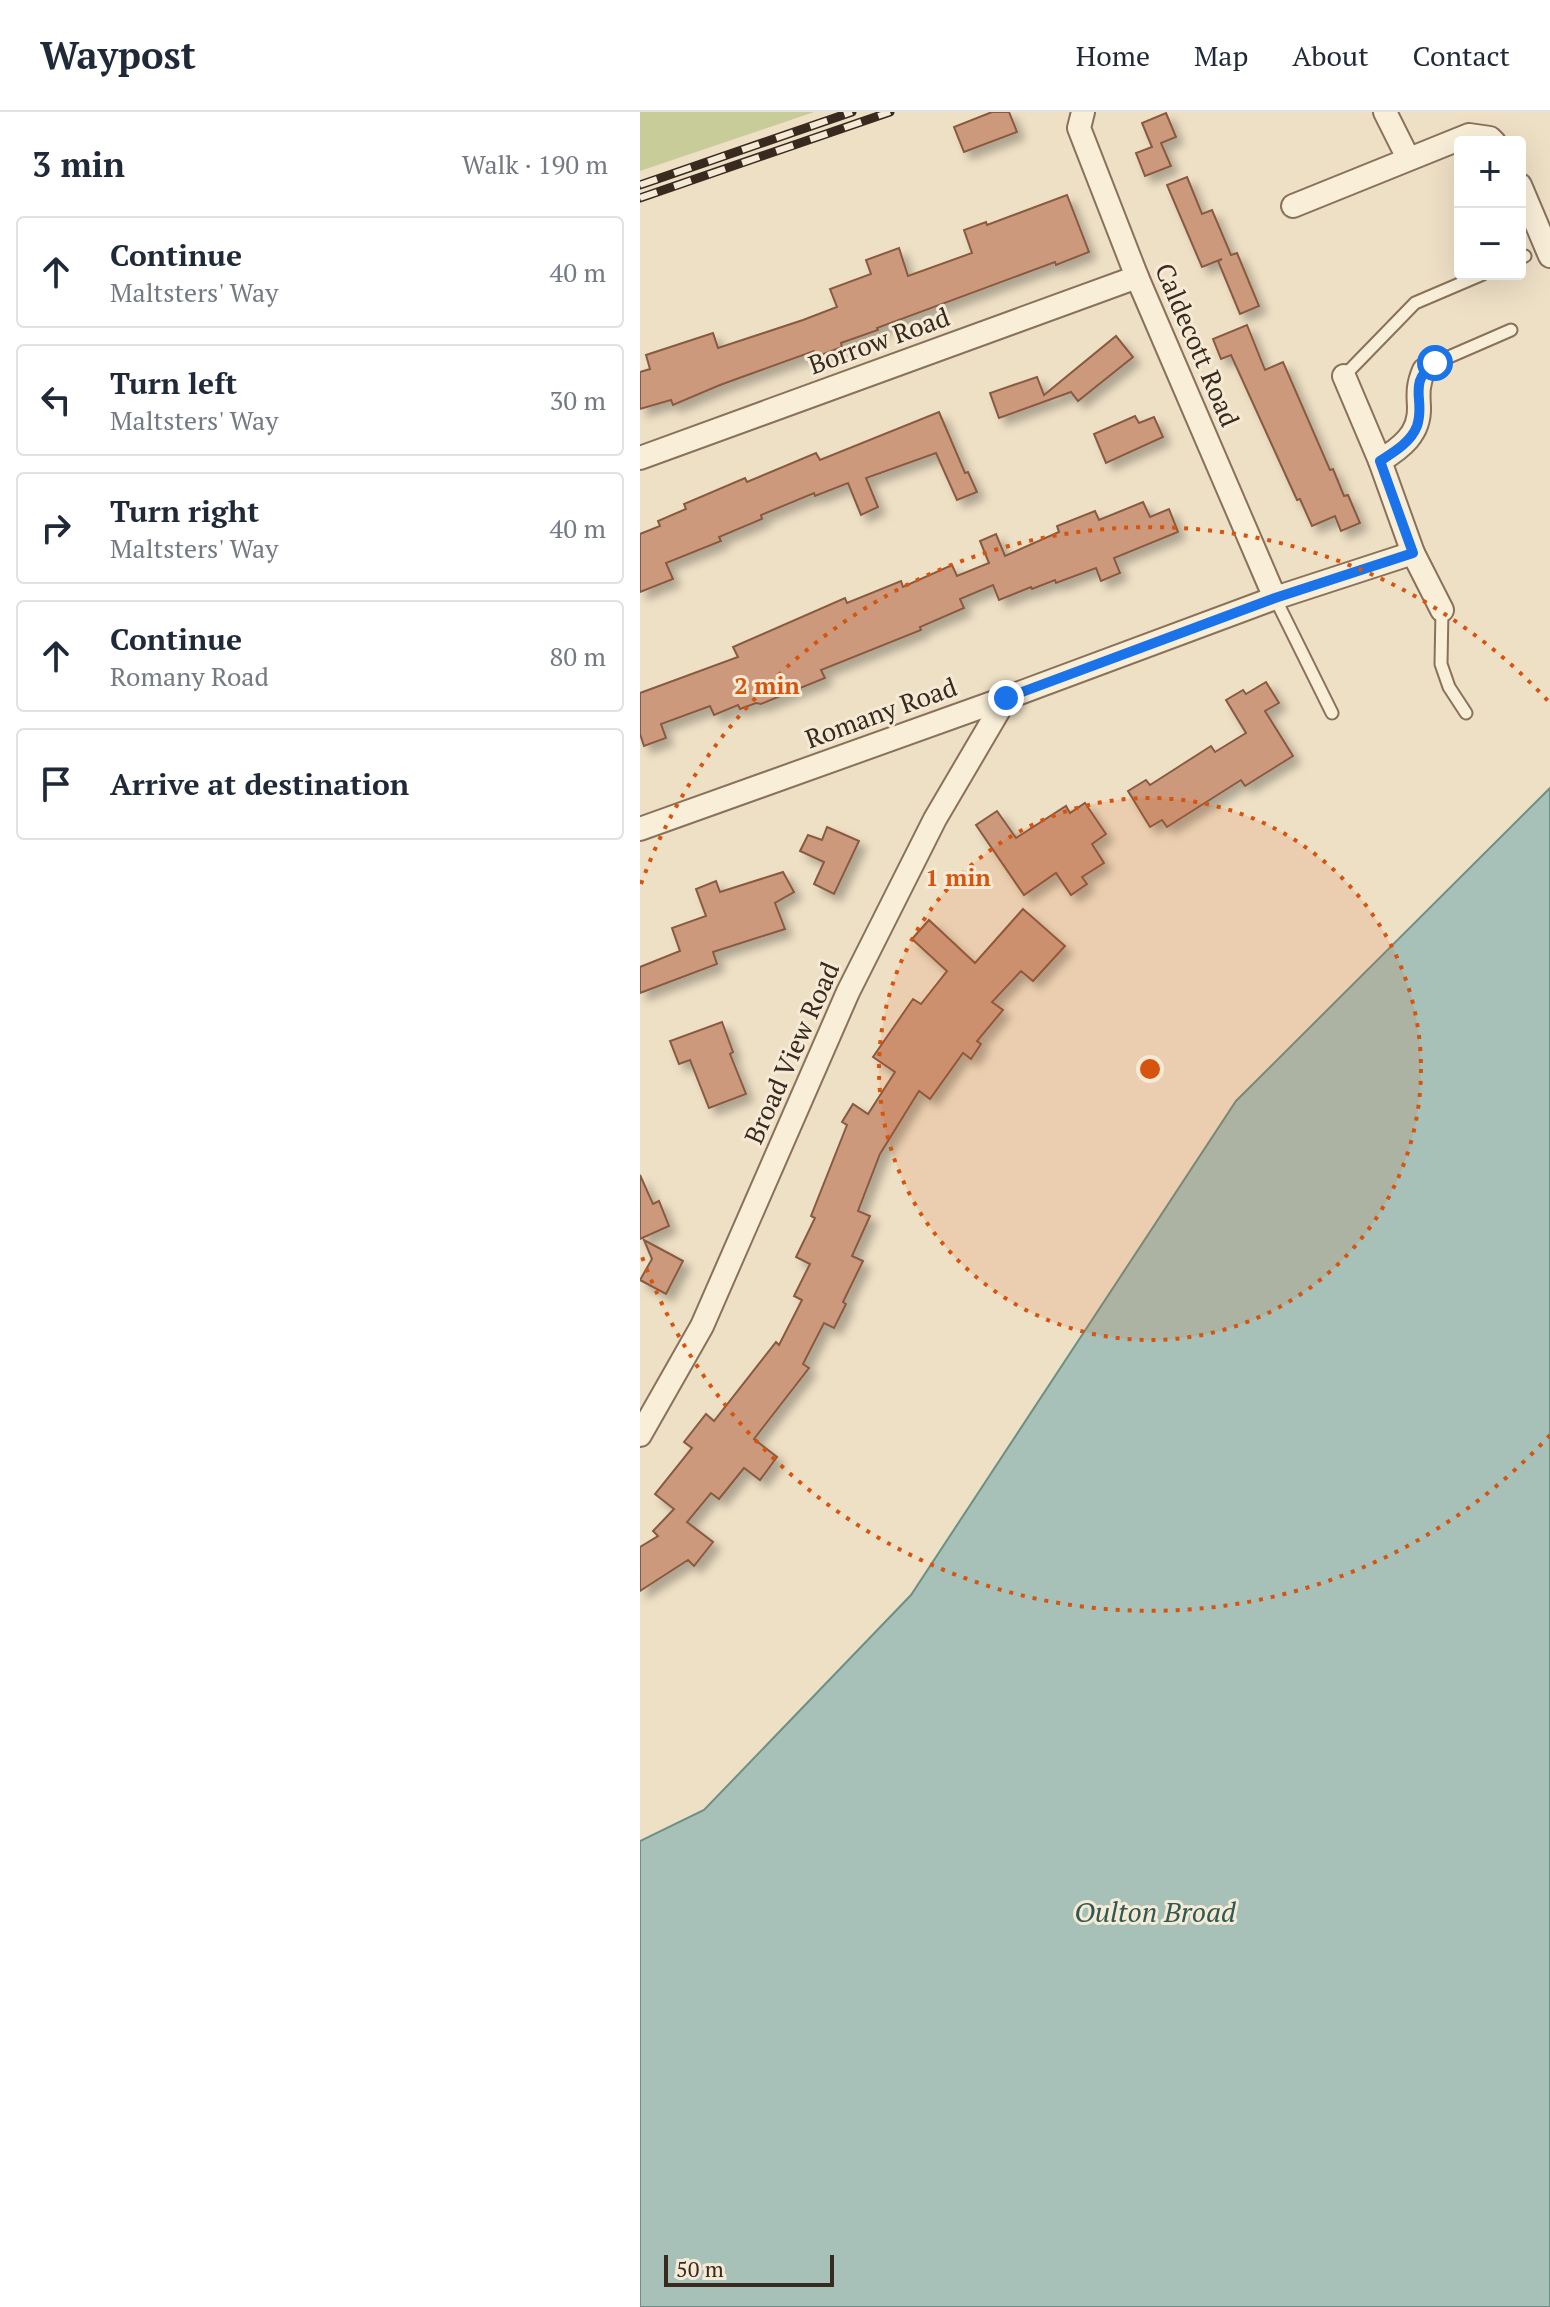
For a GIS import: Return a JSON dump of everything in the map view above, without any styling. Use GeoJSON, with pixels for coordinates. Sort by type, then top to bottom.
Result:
{"type":"FeatureCollection","features":[{"type":"Feature","properties":{"kind":"street","name":"Caldecott Road"},"geometry":{"type":"LineString","coordinates":[[1083,112],[1079,128],[1137,277],[1275,598]]}},
{"type":"Feature","properties":{"kind":"street"},"geometry":{"type":"LineString","coordinates":[[1385,112],[1408,158]]}},
{"type":"Feature","properties":{"kind":"street"},"geometry":{"type":"LineString","coordinates":[[1293,206],[1454,141]]}},
{"type":"Feature","properties":{"kind":"street"},"geometry":{"type":"LineString","coordinates":[[1526,199],[1550,256]]}},
{"type":"Feature","properties":{"kind":"street","name":"Borrow Road"},"geometry":{"type":"LineString","coordinates":[[640,458],[1137,277]]}},
{"type":"Feature","properties":{"kind":"street"},"geometry":{"type":"LineString","coordinates":[[1380,461],[1401,448],[1417,428],[1417,384],[1424,370]]}},
{"type":"Feature","properties":{"kind":"street"},"geometry":{"type":"LineString","coordinates":[[1344,376],[1380,461],[1413,553],[1442,610]]}},
{"type":"Feature","properties":{"kind":"street","name":"Romany Road"},"geometry":{"type":"LineString","coordinates":[[640,829],[1275,598],[1413,553]]}},
{"type":"Feature","properties":{"kind":"street","name":"Broad View Road"},"geometry":{"type":"LineString","coordinates":[[640,1435],[702,1326],[861,965],[935,819],[1006,698]]}},
{"type":"Feature","properties":{"kind":"lane"},"geometry":{"type":"LineString","coordinates":[[1344,376],[1415,303],[1469,280]]}},
{"type":"Feature","properties":{"kind":"lane"},"geometry":{"type":"LineString","coordinates":[[1424,370],[1511,330]]}},
{"type":"Feature","properties":{"kind":"lane"},"geometry":{"type":"LineString","coordinates":[[1275,598],[1332,713]]}},
{"type":"Feature","properties":{"kind":"lane"},"geometry":{"type":"LineString","coordinates":[[1442,610],[1441,664],[1449,687],[1466,713]]}},
{"type":"Feature","properties":{"kind":"green space"},"geometry":{"type":"Polygon","coordinates":[[[640,112],[814,112],[640,171],[640,112]]]}},
{"type":"Feature","properties":{"kind":"water","name":"Oulton Broad"},"geometry":{"type":"Polygon","coordinates":[[[1550,788],[1550,2307],[640,2307],[640,1841],[704,1810],[911,1595],[1236,1101],[1550,788]]]}},
{"type":"Feature","properties":{"kind":"building"},"geometry":{"type":"Polygon","coordinates":[[[992,112],[1009,112],[1017,132],[964,152],[954,127],[992,112]]]}},
{"type":"Feature","properties":{"kind":"building"},"geometry":{"type":"Polygon","coordinates":[[[1166,113],[1176,137],[1161,143],[1171,166],[1145,176],[1136,153],[1152,147],[1142,123],[1166,113]]]}},
{"type":"Feature","properties":{"kind":"building"},"geometry":{"type":"Polygon","coordinates":[[[1187,177],[1202,214],[1212,210],[1231,255],[1237,253],[1259,306],[1240,314],[1218,261],[1222,259],[1202,267],[1167,185],[1187,177]]]}},
{"type":"Feature","properties":{"kind":"building"},"geometry":{"type":"Polygon","coordinates":[[[1067,195],[1089,252],[877,328],[816,357],[814,351],[673,405],[671,400],[640,409],[640,372],[650,369],[646,355],[713,333],[718,348],[803,320],[837,307],[830,289],[871,274],[866,260],[899,248],[908,276],[972,253],[964,230],[986,222],[987,225],[1067,195]]]}},
{"type":"Feature","properties":{"kind":"building"},"geometry":{"type":"Polygon","coordinates":[[[1247,325],[1265,370],[1283,362],[1330,470],[1333,469],[1344,496],[1348,495],[1360,523],[1341,531],[1335,516],[1312,526],[1300,499],[1297,500],[1231,355],[1221,359],[1213,339],[1247,325]]]}},
{"type":"Feature","properties":{"kind":"building"},"geometry":{"type":"Polygon","coordinates":[[[1116,336],[1133,357],[1078,401],[1071,392],[999,418],[990,393],[1037,377],[1044,395],[1116,336]]]}},
{"type":"Feature","properties":{"kind":"building"},"geometry":{"type":"Polygon","coordinates":[[[939,412],[965,473],[968,472],[977,492],[957,500],[936,453],[866,478],[878,507],[861,515],[848,483],[815,496],[814,493],[761,515],[762,519],[719,537],[721,541],[666,563],[673,579],[640,592],[640,534],[660,526],[658,521],[686,509],[684,504],[816,453],[820,460],[939,412]]]}},
{"type":"Feature","properties":{"kind":"building"},"geometry":{"type":"Polygon","coordinates":[[[1135,416],[1139,423],[1154,417],[1163,437],[1106,463],[1094,434],[1135,416]]]}},
{"type":"Feature","properties":{"kind":"building"},"geometry":{"type":"Polygon","coordinates":[[[1143,502],[1150,517],[1169,509],[1178,532],[1114,558],[1120,573],[1101,581],[1096,568],[999,600],[993,585],[960,599],[964,608],[920,627],[921,630],[821,670],[825,678],[761,704],[740,709],[738,705],[714,715],[710,706],[661,724],[666,738],[644,746],[640,734],[640,693],[738,657],[733,647],[845,598],[847,603],[901,581],[903,587],[952,565],[957,576],[989,563],[980,541],[996,534],[1005,556],[1059,532],[1057,526],[1095,511],[1099,520],[1143,502]]]}},
{"type":"Feature","properties":{"kind":"building"},"geometry":{"type":"Polygon","coordinates":[[[1266,682],[1279,703],[1265,711],[1293,756],[1245,786],[1241,780],[1167,827],[1162,820],[1150,827],[1128,791],[1146,780],[1150,785],[1211,746],[1215,752],[1246,733],[1226,700],[1243,690],[1246,694],[1266,682]]]}},
{"type":"Feature","properties":{"kind":"building"},"geometry":{"type":"Polygon","coordinates":[[[1085,803],[1106,834],[1092,844],[1104,863],[1082,877],[1087,884],[1071,895],[1056,873],[1024,895],[976,825],[997,811],[1016,838],[1066,806],[1070,813],[1085,803]]]}},
{"type":"Feature","properties":{"kind":"building"},"geometry":{"type":"Polygon","coordinates":[[[827,827],[859,841],[834,894],[814,884],[824,862],[800,851],[808,835],[822,840],[827,827]]]}},
{"type":"Feature","properties":{"kind":"building"},"geometry":{"type":"Polygon","coordinates":[[[783,872],[794,892],[775,903],[785,929],[713,952],[717,964],[640,993],[640,967],[680,951],[672,928],[706,916],[696,889],[716,881],[720,892],[783,872]]]}},
{"type":"Feature","properties":{"kind":"building"},"geometry":{"type":"Polygon","coordinates":[[[1023,909],[1065,946],[1033,981],[1021,971],[992,1002],[1003,1010],[977,1041],[981,1044],[971,1059],[963,1053],[930,1099],[919,1091],[880,1154],[858,1211],[870,1216],[852,1256],[863,1261],[843,1302],[846,1304],[834,1328],[824,1323],[803,1364],[809,1368],[754,1439],[777,1457],[760,1480],[744,1468],[719,1499],[711,1493],[687,1522],[713,1542],[694,1566],[688,1560],[640,1591],[640,1547],[658,1536],[653,1531],[674,1509],[655,1494],[692,1448],[684,1442],[706,1414],[714,1421],[776,1342],[779,1345],[802,1300],[794,1296],[810,1264],[796,1257],[815,1218],[811,1216],[847,1125],[842,1122],[853,1104],[868,1114],[895,1072],[873,1057],[913,999],[921,1004],[947,971],[912,939],[929,920],[975,963],[1023,909]]]}},
{"type":"Feature","properties":{"kind":"building"},"geometry":{"type":"Polygon","coordinates":[[[722,1022],[733,1052],[730,1054],[746,1094],[709,1108],[690,1060],[679,1064],[670,1041],[722,1022]]]}},
{"type":"Feature","properties":{"kind":"building"},"geometry":{"type":"Polygon","coordinates":[[[640,1175],[653,1204],[659,1201],[669,1226],[640,1239],[640,1175]]]}},
{"type":"Feature","properties":{"kind":"building"},"geometry":{"type":"Polygon","coordinates":[[[644,1240],[683,1261],[666,1294],[640,1280],[652,1259],[644,1240]]]}},
{"type":"Feature","properties":{"kind":"railway"},"geometry":{"type":"LineString","coordinates":[[640,185],[852,112]]}},
{"type":"Feature","properties":{"kind":"railway"},"geometry":{"type":"LineString","coordinates":[[640,198],[890,112]]}},
{"type":"Feature","properties":{"kind":"route"},"geometry":{"type":"LineString","coordinates":[[1006,698],[1275,598],[1413,553],[1380,461],[1401,448],[1417,428],[1417,384],[1424,370],[1435,363]]}}]}
